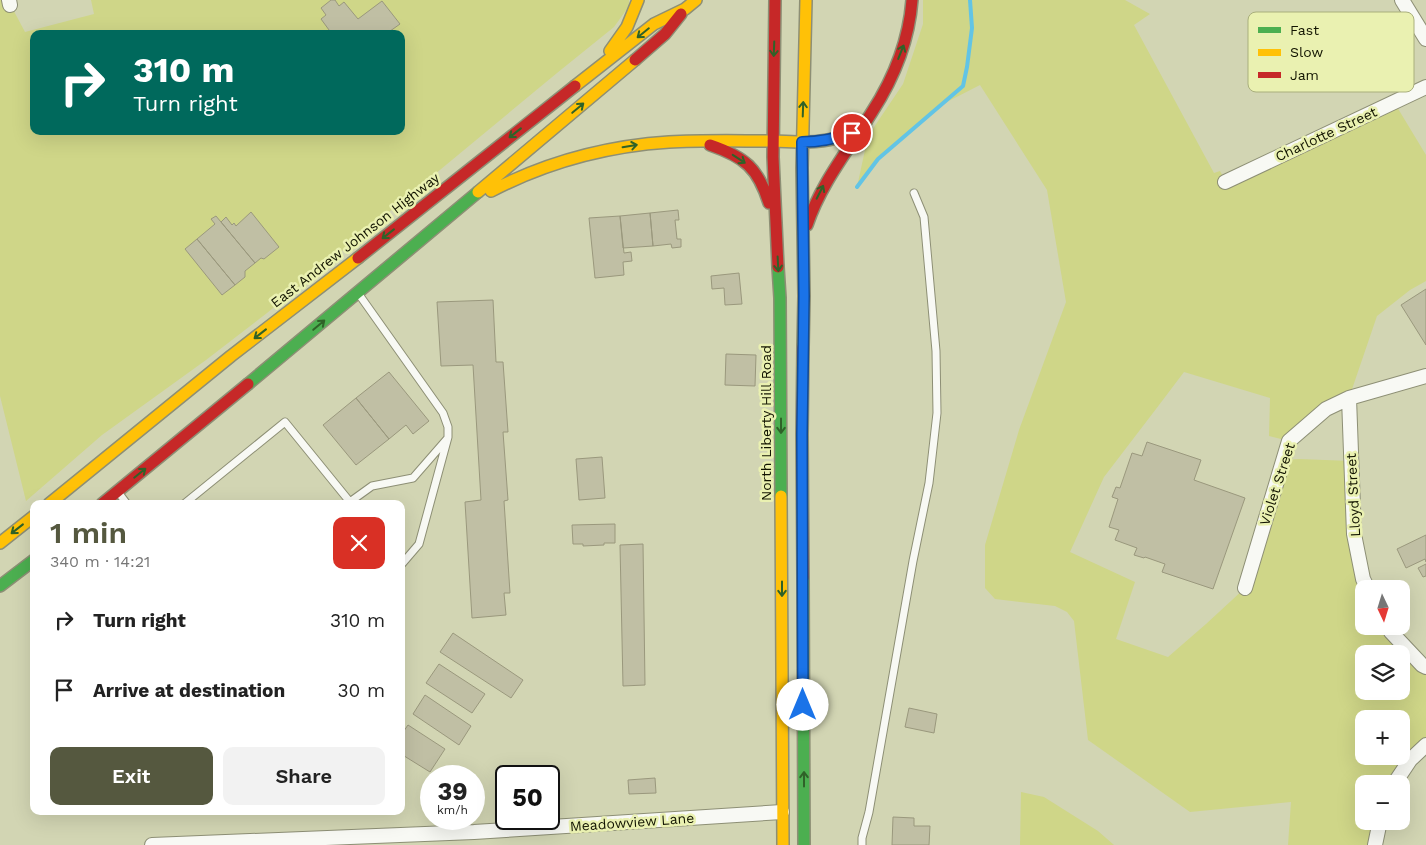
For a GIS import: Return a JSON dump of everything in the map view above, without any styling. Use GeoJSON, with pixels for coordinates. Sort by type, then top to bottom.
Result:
{"type":"FeatureCollection","features":[{"type":"Feature","properties":{"kind":"main road"},"geometry":{"type":"LineString","coordinates":[[585,79],[619,40],[636,10],[638,0]]}},
{"type":"Feature","properties":{"kind":"main road","name":"East Andrew Johnson Highway"},"geometry":{"type":"LineString","coordinates":[[55,500],[98,470],[232,356],[349,283],[455,212],[644,53],[665,34],[685,9],[696,0]]}},
{"type":"Feature","properties":{"kind":"main road","name":"North Liberty Hill Road"},"geometry":{"type":"LineString","coordinates":[[775,0],[773,142],[780,298],[783,845]]}},
{"type":"Feature","properties":{"kind":"main road"},"geometry":{"type":"LineString","coordinates":[[804,845],[802,142],[806,0]]}},
{"type":"Feature","properties":{"kind":"main road"},"geometry":{"type":"LineString","coordinates":[[803,238],[821,188],[866,122],[887,85],[904,46],[912,0]]}},
{"type":"Feature","properties":{"kind":"main road","name":"East Andrew Johnson Highway"},"geometry":{"type":"LineString","coordinates":[[105,500],[115,489],[349,283],[585,79],[654,24],[685,9]]}},
{"type":"Feature","properties":{"kind":"main road"},"geometry":{"type":"LineString","coordinates":[[455,212],[498,187],[538,169],[588,155],[631,146],[694,141],[816,142],[833,140],[852,133],[866,122]]}},
{"type":"Feature","properties":{"kind":"main road"},"geometry":{"type":"LineString","coordinates":[[694,141],[727,150],[756,171],[762,180],[776,230]]}},
{"type":"Feature","properties":{"kind":"main road"},"geometry":{"type":"LineString","coordinates":[[0,543],[30,519]]}},
{"type":"Feature","properties":{"kind":"main road"},"geometry":{"type":"LineString","coordinates":[[0,586],[30,563]]}},
{"type":"Feature","properties":{"kind":"main road"},"geometry":{"type":"LineString","coordinates":[[782,812],[804,811]]}},
{"type":"Feature","properties":{"kind":"street"},"geometry":{"type":"LineString","coordinates":[[1402,0],[1409,12]]}},
{"type":"Feature","properties":{"kind":"street"},"geometry":{"type":"LineString","coordinates":[[1414,20],[1426,39]]}},
{"type":"Feature","properties":{"kind":"street","name":"Charlotte Street"},"geometry":{"type":"LineString","coordinates":[[1226,182],[1426,87]]}},
{"type":"Feature","properties":{"kind":"street","name":"Violet Street"},"geometry":{"type":"LineString","coordinates":[[1245,588],[1289,440],[1326,409],[1350,398],[1426,376]]}},
{"type":"Feature","properties":{"kind":"street","name":"Lloyd Street"},"geometry":{"type":"LineString","coordinates":[[1350,398],[1354,534],[1364,580]]}},
{"type":"Feature","properties":{"kind":"street"},"geometry":{"type":"LineString","coordinates":[[1394,635],[1426,668]]}},
{"type":"Feature","properties":{"kind":"street"},"geometry":{"type":"LineString","coordinates":[[1400,775],[1410,760],[1426,745]]}},
{"type":"Feature","properties":{"kind":"street","name":"Meadowview Lane"},"geometry":{"type":"LineString","coordinates":[[152,845],[475,838],[782,812]]}},
{"type":"Feature","properties":{"kind":"street"},"geometry":{"type":"LineString","coordinates":[[1375,845],[1378,830]]}},
{"type":"Feature","properties":{"kind":"lane"},"geometry":{"type":"LineString","coordinates":[[862,845],[929,482],[937,413],[936,351],[924,217],[914,193]]}},
{"type":"Feature","properties":{"kind":"lane"},"geometry":{"type":"LineString","coordinates":[[349,283],[443,413],[448,427],[448,437],[419,544],[405,560]]}},
{"type":"Feature","properties":{"kind":"lane"},"geometry":{"type":"LineString","coordinates":[[189,500],[285,422],[347,500]]}},
{"type":"Feature","properties":{"kind":"lane"},"geometry":{"type":"LineString","coordinates":[[353,500],[372,486],[413,478],[448,437]]}},
{"type":"Feature","properties":{"kind":"lane"},"geometry":{"type":"LineString","coordinates":[[115,489],[124,500]]}},
{"type":"Feature","properties":{"kind":"green space"},"geometry":{"type":"Polygon","coordinates":[[[0,0],[8,0],[25,32],[30,31],[30,135],[405,135],[405,30],[33,30],[94,14],[91,0],[629,0],[629,6],[614,27],[267,313],[206,360],[102,435],[26,501],[0,396],[0,0]]]}},
{"type":"Feature","properties":{"kind":"green space"},"geometry":{"type":"Polygon","coordinates":[[[923,0],[1125,0],[1150,14],[1134,25],[1214,173],[1220,171],[1226,182],[1394,102],[1426,155],[1426,281],[1410,290],[1377,316],[1349,398],[1289,441],[1269,436],[1270,398],[1184,372],[1104,477],[1070,552],[1135,582],[1116,639],[1168,657],[1245,588],[1283,460],[1351,461],[1363,580],[1355,580],[1355,635],[1396,635],[1406,645],[1355,645],[1355,700],[1410,700],[1410,650],[1426,667],[1426,745],[1410,764],[1410,710],[1355,710],[1355,765],[1410,765],[1401,775],[1355,775],[1355,830],[1378,830],[1375,845],[1288,845],[1291,802],[1190,812],[1088,740],[1074,621],[1067,612],[1055,606],[995,599],[985,588],[985,545],[1019,430],[1066,302],[1047,190],[980,85],[935,108],[878,159],[857,187],[868,136],[903,84],[923,24],[923,0]]]}},
{"type":"Feature","properties":{"kind":"green space"},"geometry":{"type":"Polygon","coordinates":[[[1021,792],[1044,797],[1098,831],[1114,845],[1020,845],[1021,792]]]}},
{"type":"Feature","properties":{"kind":"building"},"geometry":{"type":"Polygon","coordinates":[[[331,0],[335,0],[339,6],[344,2],[358,19],[382,1],[400,24],[392,30],[329,30],[321,19],[326,15],[321,8],[331,0]]]}},
{"type":"Feature","properties":{"kind":"building"},"geometry":{"type":"Polygon","coordinates":[[[678,210],[679,220],[675,220],[677,239],[681,239],[681,247],[672,248],[671,244],[653,246],[650,213],[678,210]]]}},
{"type":"Feature","properties":{"kind":"building"},"geometry":{"type":"Polygon","coordinates":[[[251,212],[279,247],[264,259],[261,258],[255,263],[221,222],[226,217],[232,225],[234,223],[236,226],[251,212]]]}},
{"type":"Feature","properties":{"kind":"building"},"geometry":{"type":"Polygon","coordinates":[[[650,213],[653,246],[623,248],[620,216],[650,213]]]}},
{"type":"Feature","properties":{"kind":"building"},"geometry":{"type":"Polygon","coordinates":[[[216,216],[255,263],[245,271],[245,277],[235,285],[197,239],[215,224],[211,219],[216,216]]]}},
{"type":"Feature","properties":{"kind":"building"},"geometry":{"type":"Polygon","coordinates":[[[620,216],[624,253],[631,252],[632,261],[623,262],[624,275],[595,278],[589,218],[620,216]]]}},
{"type":"Feature","properties":{"kind":"building"},"geometry":{"type":"Polygon","coordinates":[[[197,239],[235,285],[222,295],[185,249],[197,239]]]}},
{"type":"Feature","properties":{"kind":"building"},"geometry":{"type":"Polygon","coordinates":[[[739,273],[742,304],[725,305],[724,288],[712,289],[711,276],[739,273]]]}},
{"type":"Feature","properties":{"kind":"building"},"geometry":{"type":"Polygon","coordinates":[[[1426,289],[1426,345],[1401,305],[1426,289]]]}},
{"type":"Feature","properties":{"kind":"building"},"geometry":{"type":"Polygon","coordinates":[[[493,300],[496,362],[503,362],[508,432],[503,432],[508,500],[504,501],[510,593],[504,593],[506,615],[472,618],[465,502],[481,500],[473,365],[441,366],[437,302],[493,300]]]}},
{"type":"Feature","properties":{"kind":"building"},"geometry":{"type":"Polygon","coordinates":[[[726,354],[756,355],[755,386],[725,385],[726,354]]]}},
{"type":"Feature","properties":{"kind":"building"},"geometry":{"type":"Polygon","coordinates":[[[389,372],[429,421],[413,434],[406,425],[389,439],[356,398],[389,372]]]}},
{"type":"Feature","properties":{"kind":"building"},"geometry":{"type":"Polygon","coordinates":[[[356,398],[389,439],[356,465],[323,425],[356,398]]]}},
{"type":"Feature","properties":{"kind":"building"},"geometry":{"type":"Polygon","coordinates":[[[1147,442],[1201,460],[1194,480],[1245,498],[1213,589],[1162,572],[1165,564],[1134,555],[1137,548],[1115,540],[1119,530],[1109,527],[1118,499],[1112,497],[1116,487],[1120,488],[1132,453],[1142,456],[1147,442]]]}},
{"type":"Feature","properties":{"kind":"building"},"geometry":{"type":"Polygon","coordinates":[[[602,457],[605,498],[579,500],[576,459],[602,457]]]}},
{"type":"Feature","properties":{"kind":"building"},"geometry":{"type":"Polygon","coordinates":[[[615,524],[615,543],[583,546],[583,544],[573,544],[572,525],[615,524]]]}},
{"type":"Feature","properties":{"kind":"building"},"geometry":{"type":"Polygon","coordinates":[[[1426,535],[1426,562],[1425,559],[1406,568],[1397,549],[1426,535]]]}},
{"type":"Feature","properties":{"kind":"building"},"geometry":{"type":"Polygon","coordinates":[[[643,544],[645,685],[623,686],[620,545],[643,544]]]}},
{"type":"Feature","properties":{"kind":"building"},"geometry":{"type":"Polygon","coordinates":[[[1426,564],[1426,576],[1423,577],[1418,568],[1426,564]]]}},
{"type":"Feature","properties":{"kind":"building"},"geometry":{"type":"Polygon","coordinates":[[[453,633],[523,680],[511,698],[440,652],[453,633]]]}},
{"type":"Feature","properties":{"kind":"building"},"geometry":{"type":"Polygon","coordinates":[[[439,664],[485,694],[472,713],[426,683],[439,664]]]}},
{"type":"Feature","properties":{"kind":"building"},"geometry":{"type":"Polygon","coordinates":[[[425,695],[471,726],[459,745],[413,714],[425,695]]]}},
{"type":"Feature","properties":{"kind":"building"},"geometry":{"type":"Polygon","coordinates":[[[909,708],[937,714],[934,733],[905,727],[909,708]]]}},
{"type":"Feature","properties":{"kind":"building"},"geometry":{"type":"Polygon","coordinates":[[[408,725],[445,749],[435,765],[420,766],[405,756],[405,729],[408,725]]]}},
{"type":"Feature","properties":{"kind":"building"},"geometry":{"type":"Polygon","coordinates":[[[655,778],[656,793],[629,794],[628,780],[655,778]]]}},
{"type":"Feature","properties":{"kind":"building"},"geometry":{"type":"Polygon","coordinates":[[[893,817],[914,818],[914,826],[930,826],[929,845],[892,845],[893,817]]]}},
{"type":"Feature","properties":{"kind":"waterway"},"geometry":{"type":"LineString","coordinates":[[857,187],[878,159],[963,86],[972,28],[970,0]]}},
{"type":"Feature","properties":{"kind":"traffic: fast"},"geometry":{"type":"LineString","coordinates":[[248,384],[478,192]]}},
{"type":"Feature","properties":{"kind":"traffic: fast"},"geometry":{"type":"LineString","coordinates":[[778,267],[780,298],[781,496]]}},
{"type":"Feature","properties":{"kind":"traffic: fast"},"geometry":{"type":"LineString","coordinates":[[0,586],[30,563]]}},
{"type":"Feature","properties":{"kind":"traffic: fast"},"geometry":{"type":"LineString","coordinates":[[803,578],[804,845]]}},
{"type":"Feature","properties":{"kind":"traffic: slow"},"geometry":{"type":"LineString","coordinates":[[610,51],[627,27],[638,0]]}},
{"type":"Feature","properties":{"kind":"traffic: slow"},"geometry":{"type":"LineString","coordinates":[[575,86],[654,24],[685,9],[696,0]]}},
{"type":"Feature","properties":{"kind":"traffic: slow"},"geometry":{"type":"LineString","coordinates":[[803,347],[802,168],[806,0]]}},
{"type":"Feature","properties":{"kind":"traffic: slow"},"geometry":{"type":"LineString","coordinates":[[478,192],[635,60]]}},
{"type":"Feature","properties":{"kind":"traffic: slow"},"geometry":{"type":"LineString","coordinates":[[491,191],[556,164],[623,147],[682,141],[820,141],[844,135],[866,122]]}},
{"type":"Feature","properties":{"kind":"traffic: slow"},"geometry":{"type":"LineString","coordinates":[[54,500],[231,356],[358,258]]}},
{"type":"Feature","properties":{"kind":"traffic: slow"},"geometry":{"type":"LineString","coordinates":[[781,496],[783,845]]}},
{"type":"Feature","properties":{"kind":"traffic: slow"},"geometry":{"type":"LineString","coordinates":[[0,543],[30,519]]}},
{"type":"Feature","properties":{"kind":"traffic: jam"},"geometry":{"type":"LineString","coordinates":[[775,0],[773,157],[778,267]]}},
{"type":"Feature","properties":{"kind":"traffic: jam"},"geometry":{"type":"LineString","coordinates":[[807,225],[820,195],[880,99],[894,72],[908,30],[912,0]]}},
{"type":"Feature","properties":{"kind":"traffic: jam"},"geometry":{"type":"LineString","coordinates":[[635,60],[665,34],[681,14]]}},
{"type":"Feature","properties":{"kind":"traffic: jam"},"geometry":{"type":"LineString","coordinates":[[358,258],[575,86]]}},
{"type":"Feature","properties":{"kind":"traffic: jam"},"geometry":{"type":"LineString","coordinates":[[710,145],[732,154],[748,165],[760,181],[769,203]]}},
{"type":"Feature","properties":{"kind":"traffic: jam"},"geometry":{"type":"LineString","coordinates":[[803,347],[803,578]]}},
{"type":"Feature","properties":{"kind":"traffic: jam"},"geometry":{"type":"LineString","coordinates":[[107,500],[248,384]]}},
{"type":"Feature","properties":{"kind":"route"},"geometry":{"type":"LineString","coordinates":[[803,705],[802,434],[804,296],[802,142],[833,140],[852,133]]}}]}
